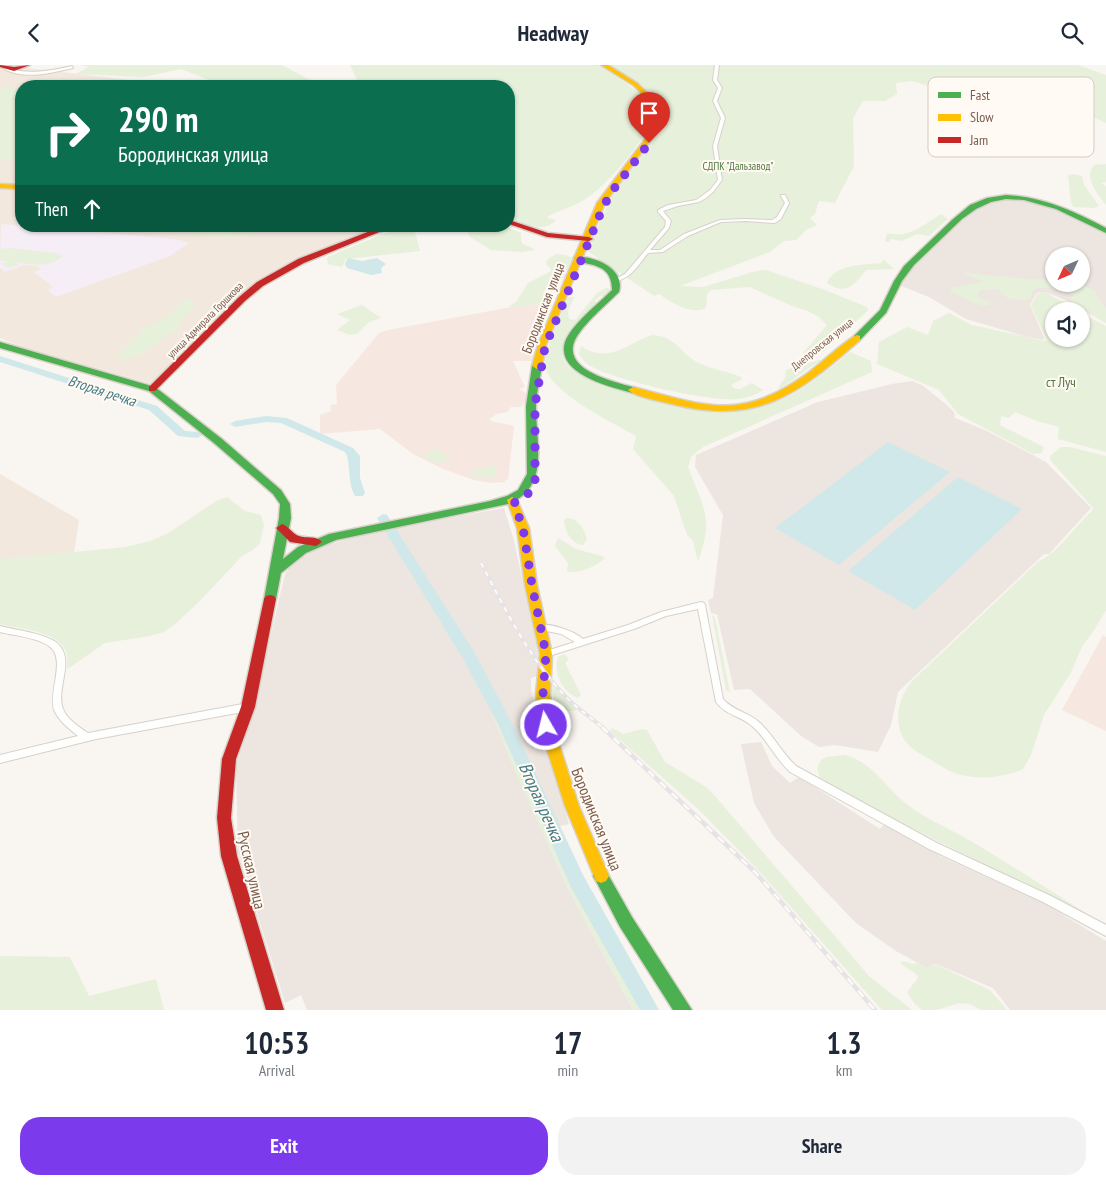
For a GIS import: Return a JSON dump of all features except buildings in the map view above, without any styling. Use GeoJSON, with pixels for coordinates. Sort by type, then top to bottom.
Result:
{"type":"FeatureCollection","features":[{"type":"Feature","properties":{"kind":"main road"},"geometry":{"type":"LineString","coordinates":[[587,239],[607,193],[649,138],[661,115],[661,109],[643,91],[604,65]]}},
{"type":"Feature","properties":{"kind":"main road"},"geometry":{"type":"LineString","coordinates":[[587,239],[610,194],[651,140],[665,113],[661,105],[638,84],[608,65]]}},
{"type":"Feature","properties":{"kind":"main road"},"geometry":{"type":"LineString","coordinates":[[5,66],[25,68]]}},
{"type":"Feature","properties":{"kind":"main road"},"geometry":{"type":"LineString","coordinates":[[0,186],[15,187]]}},
{"type":"Feature","properties":{"kind":"main road","name":"Днепровская улица"},"geometry":{"type":"LineString","coordinates":[[618,280],[616,290],[570,341],[567,353],[573,365],[597,379],[680,402],[713,408],[747,407],[770,399],[797,384],[820,369],[845,347],[882,313],[896,283],[908,267],[961,216],[976,205],[988,200],[1006,198],[1038,200],[1106,230]]}},
{"type":"Feature","properties":{"kind":"main road"},"geometry":{"type":"LineString","coordinates":[[515,224],[546,235],[587,239]]}},
{"type":"Feature","properties":{"kind":"main road","name":"улица Адмирала Горшкова"},"geometry":{"type":"LineString","coordinates":[[152,389],[236,305],[260,284],[296,263],[375,232]]}},
{"type":"Feature","properties":{"kind":"main road","name":"Бородинская улица"},"geometry":{"type":"LineString","coordinates":[[587,239],[542,345],[530,419],[532,459],[530,483],[522,495],[513,502],[523,528],[546,654],[543,694],[546,725],[577,821],[599,873],[626,922],[684,1010]]}},
{"type":"Feature","properties":{"kind":"main road"},"geometry":{"type":"LineString","coordinates":[[580,256],[599,261],[618,280]]}},
{"type":"Feature","properties":{"kind":"main road"},"geometry":{"type":"LineString","coordinates":[[0,345],[152,389],[202,428],[277,492],[285,505],[276,571]]}},
{"type":"Feature","properties":{"kind":"main road"},"geometry":{"type":"LineString","coordinates":[[276,571],[286,560],[316,542],[338,535],[513,502]]}},
{"type":"Feature","properties":{"kind":"main road"},"geometry":{"type":"LineString","coordinates":[[282,529],[294,539],[316,542]]}},
{"type":"Feature","properties":{"kind":"main road","name":"Русская улица"},"geometry":{"type":"LineString","coordinates":[[276,571],[248,707],[228,759],[224,818],[226,838],[236,881],[276,1010]]}},
{"type":"Feature","properties":{"kind":"street"},"geometry":{"type":"LineString","coordinates":[[618,280],[627,275],[669,223],[660,211],[699,202],[708,196],[720,180],[715,146],[722,117],[714,101],[720,88],[715,80],[717,65]]}},
{"type":"Feature","properties":{"kind":"street"},"geometry":{"type":"LineString","coordinates":[[25,68],[46,71],[72,67]]}},
{"type":"Feature","properties":{"kind":"street"},"geometry":{"type":"LineString","coordinates":[[646,252],[661,251],[686,235],[720,221],[773,222],[779,218],[787,203],[783,196]]}},
{"type":"Feature","properties":{"kind":"street"},"geometry":{"type":"LineString","coordinates":[[546,654],[631,627],[664,614],[701,605],[719,700],[726,708],[757,725],[787,764],[806,777],[933,846],[1046,899],[1106,931]]}},
{"type":"Feature","properties":{"kind":"street"},"geometry":{"type":"LineString","coordinates":[[540,627],[571,635],[581,642]]}},
{"type":"Feature","properties":{"kind":"street"},"geometry":{"type":"LineString","coordinates":[[0,629],[43,641],[53,645],[58,651],[61,660],[61,674],[56,691],[56,703],[73,727],[86,737]]}},
{"type":"Feature","properties":{"kind":"street"},"geometry":{"type":"LineString","coordinates":[[0,759],[86,737],[248,707]]}},
{"type":"Feature","properties":{"kind":"shaded area"},"geometry":{"type":"Polygon","coordinates":[[[0,65],[131,80],[15,80],[15,232],[368,232],[293,262],[255,284],[226,308],[153,384],[18,346],[0,338],[0,65]]]}},
{"type":"Feature","properties":{"kind":"shaded area"},"geometry":{"type":"Polygon","coordinates":[[[1010,198],[1037,201],[1106,232],[1106,323],[1090,314],[1090,302],[1070,302],[1048,293],[1090,293],[1090,247],[1045,247],[1045,292],[1036,294],[1030,305],[1045,340],[1027,337],[966,319],[929,297],[899,285],[907,273],[950,227],[988,200],[1010,198]]]}},
{"type":"Feature","properties":{"kind":"shaded area"},"geometry":{"type":"Polygon","coordinates":[[[1,224],[15,225],[15,232],[94,232],[175,239],[189,243],[170,256],[56,297],[48,290],[53,287],[34,272],[41,269],[37,266],[24,265],[5,272],[0,268],[1,224]]]}},
{"type":"Feature","properties":{"kind":"shaded area"},"geometry":{"type":"Polygon","coordinates":[[[528,304],[540,305],[541,308],[545,308],[546,312],[549,312],[536,343],[532,361],[513,361],[525,387],[519,389],[526,393],[528,399],[521,407],[511,407],[507,412],[497,414],[489,419],[514,426],[508,480],[505,480],[505,482],[491,483],[474,480],[443,469],[413,454],[380,429],[320,434],[320,415],[331,411],[330,405],[337,404],[336,385],[379,333],[528,304]]]}},
{"type":"Feature","properties":{"kind":"shaded area"},"geometry":{"type":"Polygon","coordinates":[[[912,381],[922,385],[948,406],[954,412],[955,418],[985,430],[1046,462],[1091,508],[1049,554],[1044,554],[898,692],[891,725],[878,752],[835,745],[819,747],[801,736],[750,689],[734,690],[717,614],[711,613],[708,600],[713,598],[723,515],[695,467],[696,455],[818,402],[912,381]]]}},
{"type":"Feature","properties":{"kind":"shaded area"},"geometry":{"type":"Polygon","coordinates":[[[0,474],[79,520],[73,560],[0,572],[0,474]]]}},
{"type":"Feature","properties":{"kind":"shaded area"},"geometry":{"type":"Polygon","coordinates":[[[504,508],[514,541],[537,646],[540,675],[531,678],[531,690],[569,824],[542,830],[567,887],[633,1010],[307,1010],[301,995],[285,1003],[238,852],[236,766],[253,712],[285,574],[292,564],[320,547],[375,531],[504,508]]]}},
{"type":"Feature","properties":{"kind":"shaded area"},"geometry":{"type":"Polygon","coordinates":[[[1103,635],[1106,637],[1106,731],[1062,710],[1103,635]]]}},
{"type":"Feature","properties":{"kind":"shaded area"},"geometry":{"type":"Polygon","coordinates":[[[761,742],[772,766],[790,783],[799,777],[880,829],[885,823],[942,857],[1042,902],[1106,941],[1106,1010],[1010,1010],[993,988],[936,964],[927,968],[896,951],[856,923],[774,837],[754,803],[741,744],[761,742]]]}},
{"type":"Feature","properties":{"kind":"green space"},"geometry":{"type":"Polygon","coordinates":[[[81,65],[282,65],[308,79],[314,80],[209,80],[181,69],[144,77],[75,74],[89,67],[81,65]]]}},
{"type":"Feature","properties":{"kind":"green space"},"geometry":{"type":"Polygon","coordinates":[[[350,65],[599,65],[644,96],[655,111],[652,121],[636,147],[615,173],[584,200],[548,216],[548,218],[556,220],[551,224],[540,227],[515,220],[515,80],[357,80],[350,65]]]}},
{"type":"Feature","properties":{"kind":"green space","name":"СДПК \"Дальзавод\""},"geometry":{"type":"Polygon","coordinates":[[[607,65],[1078,65],[1106,75],[1106,123],[1094,118],[1094,77],[928,77],[928,86],[912,81],[896,83],[897,94],[885,101],[863,101],[853,118],[854,166],[835,203],[819,201],[815,214],[810,218],[817,225],[806,230],[796,240],[784,241],[770,252],[680,286],[703,287],[756,271],[766,270],[825,290],[867,307],[868,310],[823,352],[806,356],[803,353],[827,325],[819,317],[808,311],[750,287],[711,290],[707,294],[706,308],[700,310],[688,309],[659,294],[654,296],[586,250],[620,180],[666,116],[654,100],[607,65]]]}},
{"type":"Feature","properties":{"kind":"green space"},"geometry":{"type":"Polygon","coordinates":[[[8,86],[15,89],[15,158],[0,161],[0,93],[2,87],[8,86]]]}},
{"type":"Feature","properties":{"kind":"green space"},"geometry":{"type":"Polygon","coordinates":[[[1106,164],[1106,182],[1101,183],[1106,186],[1106,205],[1093,186],[1090,175],[1094,165],[1106,164]]]}},
{"type":"Feature","properties":{"kind":"green space"},"geometry":{"type":"Polygon","coordinates":[[[1068,175],[1082,176],[1084,185],[1099,206],[1094,208],[1074,207],[1071,203],[1068,175]]]}},
{"type":"Feature","properties":{"kind":"green space"},"geometry":{"type":"Polygon","coordinates":[[[941,214],[948,219],[929,236],[917,234],[902,241],[891,239],[889,242],[885,242],[887,233],[908,233],[941,214]]]}},
{"type":"Feature","properties":{"kind":"green space"},"geometry":{"type":"Polygon","coordinates":[[[515,230],[521,233],[524,245],[535,250],[522,252],[491,250],[470,237],[467,232],[515,232],[515,230]]]}},
{"type":"Feature","properties":{"kind":"green space"},"geometry":{"type":"Polygon","coordinates":[[[182,232],[230,232],[240,234],[258,232],[226,237],[182,232]]]}},
{"type":"Feature","properties":{"kind":"green space"},"geometry":{"type":"Polygon","coordinates":[[[388,232],[415,232],[420,251],[346,259],[342,267],[328,264],[327,258],[388,232]]]}},
{"type":"Feature","properties":{"kind":"green space"},"geometry":{"type":"Polygon","coordinates":[[[10,248],[57,253],[63,256],[52,263],[46,264],[15,262],[18,265],[9,268],[2,264],[8,261],[0,260],[0,249],[10,248]]]}},
{"type":"Feature","properties":{"kind":"green space"},"geometry":{"type":"Polygon","coordinates":[[[556,254],[572,258],[564,278],[545,289],[540,305],[509,306],[516,302],[528,283],[551,271],[546,264],[547,260],[556,254]]]}},
{"type":"Feature","properties":{"kind":"green space"},"geometry":{"type":"Polygon","coordinates":[[[883,259],[894,269],[866,270],[854,284],[845,289],[834,287],[827,283],[831,276],[843,268],[882,263],[883,259]]]}},
{"type":"Feature","properties":{"kind":"green space"},"geometry":{"type":"Polygon","coordinates":[[[964,274],[1045,280],[1045,288],[1036,288],[1031,298],[1022,300],[1008,298],[998,289],[981,290],[977,294],[991,305],[987,306],[976,304],[950,291],[953,287],[985,282],[964,274]]]}},
{"type":"Feature","properties":{"kind":"green space"},"geometry":{"type":"Polygon","coordinates":[[[609,288],[610,291],[605,297],[600,296],[594,301],[598,303],[565,341],[562,354],[569,367],[598,383],[708,410],[735,412],[762,407],[776,402],[802,388],[850,352],[871,361],[872,372],[703,447],[691,457],[688,467],[705,513],[706,523],[703,546],[698,562],[693,541],[687,535],[674,496],[633,449],[636,436],[582,405],[568,395],[548,374],[545,363],[548,347],[568,297],[574,297],[568,312],[569,319],[572,320],[576,319],[597,293],[609,288]]]}},
{"type":"Feature","properties":{"kind":"green space"},"geometry":{"type":"Polygon","coordinates":[[[1090,288],[1096,291],[1097,297],[1106,308],[1106,323],[1090,313],[1090,302],[1071,302],[1069,299],[1074,295],[1073,293],[1090,293],[1090,288]]]}},
{"type":"Feature","properties":{"kind":"green space","name":"ст Луч"},"geometry":{"type":"Polygon","coordinates":[[[1045,292],[1063,302],[1045,302],[1045,336],[1031,306],[1037,294],[1045,292]]]}},
{"type":"Feature","properties":{"kind":"green space"},"geometry":{"type":"Polygon","coordinates":[[[189,299],[194,301],[195,304],[177,329],[139,356],[122,360],[115,357],[143,328],[162,320],[178,308],[182,300],[189,299]]]}},
{"type":"Feature","properties":{"kind":"green space"},"geometry":{"type":"Polygon","coordinates":[[[362,305],[381,318],[369,322],[357,334],[349,335],[337,330],[350,320],[337,314],[362,305]]]}},
{"type":"Feature","properties":{"kind":"green space","name":"ст Луч"},"geometry":{"type":"Polygon","coordinates":[[[949,313],[972,325],[1045,341],[1045,347],[1090,347],[1090,318],[1106,326],[1106,452],[1058,439],[1059,427],[1015,412],[1009,418],[1001,416],[1000,425],[1044,447],[1042,453],[1033,454],[958,414],[939,390],[877,364],[879,342],[907,327],[928,335],[933,321],[949,313]]]}},
{"type":"Feature","properties":{"kind":"green space"},"geometry":{"type":"Polygon","coordinates":[[[652,335],[660,336],[673,342],[693,360],[741,377],[742,379],[731,385],[736,389],[741,389],[752,383],[763,390],[751,396],[738,399],[685,394],[639,383],[601,371],[588,364],[579,354],[581,346],[591,351],[609,353],[618,351],[652,335]]]}},
{"type":"Feature","properties":{"kind":"green space"},"geometry":{"type":"Polygon","coordinates":[[[821,360],[781,388],[778,388],[785,378],[786,370],[821,360]]]}},
{"type":"Feature","properties":{"kind":"green space"},"geometry":{"type":"Polygon","coordinates":[[[1061,447],[1070,447],[1106,456],[1106,610],[1083,645],[1070,674],[1044,715],[1031,755],[1023,769],[993,777],[970,777],[958,774],[918,752],[906,742],[899,727],[900,703],[912,681],[1039,561],[1054,551],[1092,511],[1093,508],[1051,461],[1050,456],[1061,447]]]}},
{"type":"Feature","properties":{"kind":"green space"},"geometry":{"type":"Polygon","coordinates":[[[435,448],[452,460],[439,463],[427,460],[424,456],[435,448]]]}},
{"type":"Feature","properties":{"kind":"green space"},"geometry":{"type":"Polygon","coordinates":[[[489,466],[498,467],[495,478],[479,478],[468,473],[489,466]]]}},
{"type":"Feature","properties":{"kind":"green space"},"geometry":{"type":"Polygon","coordinates":[[[227,497],[245,511],[261,515],[264,525],[260,543],[253,550],[242,556],[199,602],[164,632],[105,643],[67,668],[67,656],[64,648],[58,641],[40,633],[0,624],[0,559],[126,547],[150,541],[167,534],[216,501],[227,497]]]}},
{"type":"Feature","properties":{"kind":"green space"},"geometry":{"type":"Polygon","coordinates":[[[567,518],[575,520],[583,528],[587,539],[583,545],[575,542],[569,536],[564,520],[567,518]]]}},
{"type":"Feature","properties":{"kind":"green space"},"geometry":{"type":"Polygon","coordinates":[[[558,538],[576,549],[605,557],[598,564],[588,569],[567,572],[568,563],[555,546],[558,538]]]}},
{"type":"Feature","properties":{"kind":"green space"},"geometry":{"type":"Polygon","coordinates":[[[712,615],[715,618],[730,692],[726,690],[712,615]]]}},
{"type":"Feature","properties":{"kind":"green space"},"geometry":{"type":"Polygon","coordinates":[[[564,654],[569,659],[565,663],[581,695],[578,698],[563,687],[558,675],[558,657],[564,654]]]}},
{"type":"Feature","properties":{"kind":"green space"},"geometry":{"type":"Polygon","coordinates":[[[552,683],[576,707],[576,710],[565,712],[562,706],[555,703],[550,686],[552,683]]]}},
{"type":"Feature","properties":{"kind":"green space"},"geometry":{"type":"Polygon","coordinates":[[[486,699],[490,700],[571,881],[644,1010],[633,1010],[567,887],[513,767],[486,699]]]}},
{"type":"Feature","properties":{"kind":"green space"},"geometry":{"type":"Polygon","coordinates":[[[612,728],[623,734],[642,729],[647,730],[665,762],[706,787],[715,796],[869,976],[912,1010],[882,1010],[758,870],[699,810],[610,731],[612,728]]]}},
{"type":"Feature","properties":{"kind":"green space"},"geometry":{"type":"Polygon","coordinates":[[[844,755],[862,762],[870,768],[896,795],[920,814],[967,839],[1091,918],[872,808],[820,778],[817,768],[821,760],[827,757],[844,755]]]}},
{"type":"Feature","properties":{"kind":"green space"},"geometry":{"type":"Polygon","coordinates":[[[0,956],[70,957],[89,996],[156,979],[164,1010],[0,1010],[0,956]]]}},
{"type":"Feature","properties":{"kind":"green space"},"geometry":{"type":"Polygon","coordinates":[[[902,961],[913,964],[917,963],[927,967],[937,965],[990,990],[1007,1010],[981,1010],[970,1004],[960,1003],[936,1010],[922,1010],[914,1003],[907,992],[918,978],[916,974],[901,964],[902,961]]]}},
{"type":"Feature","properties":{"kind":"water"},"geometry":{"type":"Polygon","coordinates":[[[348,258],[362,261],[377,258],[386,264],[381,268],[382,273],[371,275],[347,268],[345,264],[348,258]]]}},
{"type":"Feature","properties":{"kind":"water"},"geometry":{"type":"Polygon","coordinates":[[[888,442],[950,472],[839,565],[775,528],[888,442]]]}},
{"type":"Feature","properties":{"kind":"water"},"geometry":{"type":"Polygon","coordinates":[[[958,477],[1022,509],[915,610],[848,571],[958,477]]]}},
{"type":"Feature","properties":{"kind":"waterway","name":"Вторая речка"},"geometry":{"type":"LineString","coordinates":[[0,359],[153,408],[182,434],[197,435]]}},
{"type":"Feature","properties":{"kind":"waterway","name":"Вторая речка"},"geometry":{"type":"LineString","coordinates":[[235,424],[266,419],[283,420],[349,450],[354,456],[354,478],[359,493]]}},
{"type":"Feature","properties":{"kind":"waterway","name":"Вторая речка"},"geometry":{"type":"LineString","coordinates":[[383,518],[468,654],[504,721],[577,881],[650,1010]]}},
{"type":"Feature","properties":{"kind":"railway"},"geometry":{"type":"LineString","coordinates":[[481,563],[518,633],[540,666],[569,700],[603,728]]}},
{"type":"Feature","properties":{"kind":"railway"},"geometry":{"type":"LineString","coordinates":[[602,727],[756,873],[875,1010]]}},
{"type":"Feature","properties":{"kind":"traffic: fast"},"geometry":{"type":"LineString","coordinates":[[857,338],[883,311],[898,281],[911,263],[959,217],[973,207],[989,200],[1006,197],[1024,198],[1041,202],[1075,215],[1106,231]]}},
{"type":"Feature","properties":{"kind":"traffic: fast"},"geometry":{"type":"LineString","coordinates":[[577,259],[592,261],[605,267],[614,276],[616,290],[573,337],[568,352],[572,361],[579,369],[589,375],[633,390]]}},
{"type":"Feature","properties":{"kind":"traffic: fast"},"geometry":{"type":"LineString","coordinates":[[0,345],[152,389],[218,441],[277,492],[285,504],[285,518],[270,599]]}},
{"type":"Feature","properties":{"kind":"traffic: fast"},"geometry":{"type":"LineString","coordinates":[[276,571],[302,550],[333,537],[490,505],[517,496],[526,487],[532,474],[531,406],[537,366]]}},
{"type":"Feature","properties":{"kind":"traffic: fast"},"geometry":{"type":"LineString","coordinates":[[601,876],[626,922],[683,1010]]}},
{"type":"Feature","properties":{"kind":"traffic: slow"},"geometry":{"type":"LineString","coordinates":[[537,366],[542,345],[601,203],[649,138],[661,115],[661,109],[635,84],[604,65]]}},
{"type":"Feature","properties":{"kind":"traffic: slow"},"geometry":{"type":"LineString","coordinates":[[0,186],[15,187]]}},
{"type":"Feature","properties":{"kind":"traffic: slow"},"geometry":{"type":"LineString","coordinates":[[633,390],[692,406],[722,409],[752,406],[765,402],[794,387],[857,338]]}},
{"type":"Feature","properties":{"kind":"traffic: slow"},"geometry":{"type":"LineString","coordinates":[[512,500],[523,528],[531,585],[546,654],[543,694],[546,725],[572,806],[601,876]]}},
{"type":"Feature","properties":{"kind":"traffic: jam"},"geometry":{"type":"LineString","coordinates":[[0,65],[14,69],[27,65]]}},
{"type":"Feature","properties":{"kind":"traffic: jam"},"geometry":{"type":"LineString","coordinates":[[515,224],[547,235],[589,239]]}},
{"type":"Feature","properties":{"kind":"traffic: jam"},"geometry":{"type":"LineString","coordinates":[[152,389],[242,299],[260,284],[301,261],[375,232]]}},
{"type":"Feature","properties":{"kind":"traffic: jam"},"geometry":{"type":"LineString","coordinates":[[282,528],[294,539],[316,542]]}},
{"type":"Feature","properties":{"kind":"traffic: jam"},"geometry":{"type":"LineString","coordinates":[[270,599],[248,707],[229,759],[224,818],[229,856],[275,1010]]}},
{"type":"Feature","properties":{"kind":"route"},"geometry":{"type":"LineString","coordinates":[[546,725],[543,694],[546,654],[532,585],[526,541],[514,503],[522,500],[535,484],[535,405],[537,382],[545,347],[580,259],[610,194],[649,143]]}}]}
